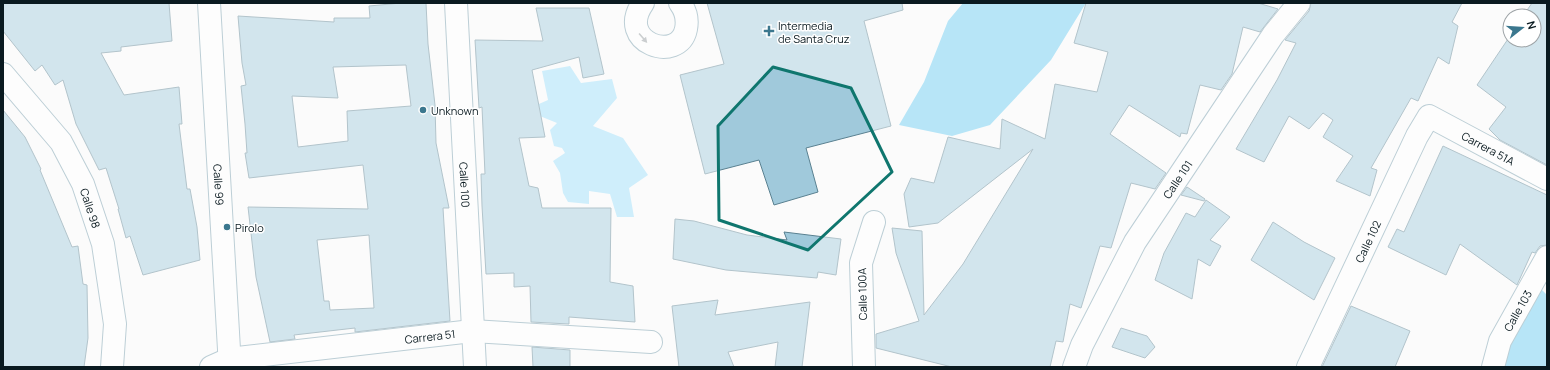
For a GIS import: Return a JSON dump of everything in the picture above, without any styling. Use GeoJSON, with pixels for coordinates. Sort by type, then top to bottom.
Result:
{"type":"FeatureCollection","features":[{"type":"Feature","properties":{"kind":"street","name":"Calle 99"},"geometry":{"type":"LineString","coordinates":[[209,3],[223,364]]}},
{"type":"Feature","properties":{"kind":"street","name":"Calle 100"},"geometry":{"type":"LineString","coordinates":[[456,3],[475,367]]}},
{"type":"Feature","properties":{"kind":"street"},"geometry":{"type":"LineString","coordinates":[[644,3],[638,11],[636,20],[638,31],[643,40],[651,45],[661,47],[671,46],[680,40],[686,32],[688,22],[686,12],[680,3]]}},
{"type":"Feature","properties":{"kind":"street","name":"Calle 101"},"geometry":{"type":"LineString","coordinates":[[1074,367],[1082,345],[1135,242],[1273,36],[1299,3]]}},
{"type":"Feature","properties":{"kind":"street","name":"Calle 98"},"geometry":{"type":"LineString","coordinates":[[3,74],[60,142],[84,184],[103,244],[115,324],[112,367]]}},
{"type":"Feature","properties":{"kind":"street","name":"Carrera 51A"},"geometry":{"type":"LineString","coordinates":[[1429,116],[1547,179]]}},
{"type":"Feature","properties":{"kind":"street","name":"Calle 102"},"geometry":{"type":"LineString","coordinates":[[1308,367],[1418,136],[1429,116]]}},
{"type":"Feature","properties":{"kind":"street","name":"Calle 100A"},"geometry":{"type":"LineString","coordinates":[[864,367],[861,263],[874,222]]}},
{"type":"Feature","properties":{"kind":"street","name":"Calle 103"},"geometry":{"type":"LineString","coordinates":[[1493,367],[1500,341],[1547,257]]}},
{"type":"Feature","properties":{"kind":"street","name":"Carrera 51"},"geometry":{"type":"LineString","coordinates":[[223,364],[472,330],[651,342]]}},
{"type":"Feature","properties":{"kind":"highlighted area"},"geometry":{"type":"Polygon","coordinates":[[[773,67],[851,88],[892,172],[808,250],[719,220],[718,126],[773,67]]]}},
{"type":"Feature","properties":{"kind":"shaded area"},"geometry":{"type":"Polygon","coordinates":[[[963,3],[1086,3],[1051,60],[990,125],[952,136],[899,125],[924,82],[948,21],[963,3]]]}},
{"type":"Feature","properties":{"kind":"shaded area"},"geometry":{"type":"Polygon","coordinates":[[[570,66],[581,83],[612,79],[617,98],[593,126],[623,138],[648,175],[629,188],[634,217],[617,217],[610,194],[589,191],[589,204],[568,202],[563,193],[560,173],[553,161],[565,153],[562,148],[554,146],[550,130],[557,123],[525,110],[548,100],[542,71],[570,66]]]}},
{"type":"Feature","properties":{"kind":"shaded area"},"geometry":{"type":"Polygon","coordinates":[[[1541,289],[1547,295],[1547,367],[1488,367],[1541,289]]]}},
{"type":"Feature","properties":{"kind":"building"},"geometry":{"type":"Polygon","coordinates":[[[3,3],[169,3],[172,41],[121,47],[121,51],[101,53],[124,95],[179,87],[182,124],[179,124],[187,189],[190,189],[197,227],[200,260],[143,275],[130,236],[126,238],[119,209],[106,168],[99,170],[76,124],[63,80],[55,85],[42,65],[35,71],[3,31],[3,3]]]}},
{"type":"Feature","properties":{"kind":"building"},"geometry":{"type":"Polygon","coordinates":[[[401,3],[426,3],[428,44],[435,105],[436,143],[449,208],[443,208],[450,321],[355,332],[355,328],[294,335],[295,339],[270,342],[256,277],[248,207],[368,209],[363,165],[249,178],[245,153],[247,153],[241,86],[246,85],[242,63],[238,16],[334,22],[334,18],[370,18],[369,6],[401,3]],[[406,65],[333,67],[338,98],[292,96],[298,147],[348,141],[347,111],[411,106],[406,65]],[[369,235],[317,240],[324,301],[329,301],[330,310],[374,308],[369,235]]]}},
{"type":"Feature","properties":{"kind":"building"},"geometry":{"type":"Polygon","coordinates":[[[707,3],[902,3],[903,10],[864,21],[891,126],[806,148],[818,192],[774,205],[759,160],[705,174],[680,75],[724,64],[707,3]]]}},
{"type":"Feature","properties":{"kind":"building"},"geometry":{"type":"Polygon","coordinates":[[[1086,3],[1258,3],[1278,9],[1260,32],[1243,27],[1232,74],[1221,90],[1200,85],[1187,134],[1181,133],[1180,137],[1129,105],[1110,134],[1166,173],[1155,189],[1131,183],[1111,248],[1100,246],[1081,308],[1070,304],[1063,342],[1056,341],[1050,367],[952,367],[876,348],[876,334],[919,321],[896,253],[892,228],[922,231],[924,315],[963,264],[1033,149],[938,223],[909,227],[904,194],[911,178],[934,183],[948,137],[1000,149],[1002,119],[1045,139],[1055,84],[1097,92],[1108,52],[1074,43],[1086,3]]]}},
{"type":"Feature","properties":{"kind":"building"},"geometry":{"type":"Polygon","coordinates":[[[1311,3],[1462,3],[1452,22],[1458,26],[1449,64],[1438,57],[1418,101],[1411,98],[1371,168],[1377,170],[1370,196],[1336,181],[1353,156],[1323,137],[1333,120],[1323,113],[1309,129],[1289,116],[1264,162],[1236,149],[1277,80],[1296,43],[1285,40],[1309,11],[1311,3]]]}},
{"type":"Feature","properties":{"kind":"building"},"geometry":{"type":"Polygon","coordinates":[[[1532,3],[1547,3],[1547,165],[1500,140],[1489,129],[1506,107],[1477,85],[1502,48],[1542,48],[1542,8],[1529,8],[1532,3]]]}},
{"type":"Feature","properties":{"kind":"building"},"geometry":{"type":"Polygon","coordinates":[[[536,8],[589,8],[604,74],[583,78],[579,57],[532,70],[545,137],[519,138],[529,186],[538,188],[542,208],[611,208],[610,282],[633,286],[635,322],[569,317],[569,324],[531,322],[530,286],[514,287],[514,273],[486,274],[481,174],[485,174],[482,107],[479,108],[475,40],[543,41],[536,8]]]}},
{"type":"Feature","properties":{"kind":"building"},"geometry":{"type":"Polygon","coordinates":[[[3,110],[25,137],[41,169],[40,170],[72,247],[78,246],[83,284],[87,285],[88,338],[84,367],[3,367],[3,110]]]}},
{"type":"Feature","properties":{"kind":"building"},"geometry":{"type":"Polygon","coordinates":[[[1443,146],[1547,195],[1547,245],[1540,246],[1535,253],[1532,252],[1517,285],[1460,244],[1446,275],[1388,247],[1397,229],[1404,232],[1443,146]]]}},
{"type":"Feature","properties":{"kind":"building"},"geometry":{"type":"Polygon","coordinates":[[[1187,187],[1205,199],[1204,201],[1181,195],[1187,187]]]}},
{"type":"Feature","properties":{"kind":"building"},"geometry":{"type":"Polygon","coordinates":[[[1206,200],[1230,217],[1210,240],[1221,246],[1210,266],[1198,259],[1192,299],[1155,280],[1164,253],[1186,213],[1195,217],[1206,200]]]}},
{"type":"Feature","properties":{"kind":"building"},"geometry":{"type":"Polygon","coordinates":[[[675,219],[694,221],[747,235],[787,240],[784,232],[841,239],[836,275],[818,272],[817,278],[726,270],[673,259],[675,219]]]}},
{"type":"Feature","properties":{"kind":"building"},"geometry":{"type":"Polygon","coordinates":[[[1273,222],[1304,242],[1335,258],[1314,300],[1251,260],[1273,222]]]}},
{"type":"Feature","properties":{"kind":"building"},"geometry":{"type":"Polygon","coordinates":[[[718,300],[715,315],[810,302],[802,367],[775,367],[778,342],[728,352],[734,367],[679,367],[672,306],[718,300]]]}},
{"type":"Feature","properties":{"kind":"building"},"geometry":{"type":"Polygon","coordinates":[[[1351,306],[1410,331],[1395,367],[1322,367],[1351,306]]]}},
{"type":"Feature","properties":{"kind":"building"},"geometry":{"type":"Polygon","coordinates":[[[1121,328],[1147,336],[1155,347],[1145,358],[1112,347],[1121,328]]]}},
{"type":"Feature","properties":{"kind":"building"},"geometry":{"type":"Polygon","coordinates":[[[532,347],[570,350],[570,367],[533,367],[532,347]]]}},
{"type":"Feature","properties":{"kind":"place","name":"Intermedia de Santa Cruz"},"geometry":{"type":"Point","coordinates":[769,31]}},
{"type":"Feature","properties":{"kind":"place","name":"Unknown"},"geometry":{"type":"Point","coordinates":[423,110]}},
{"type":"Feature","properties":{"kind":"place","name":"Pirolo"},"geometry":{"type":"Point","coordinates":[227,227]}}]}
